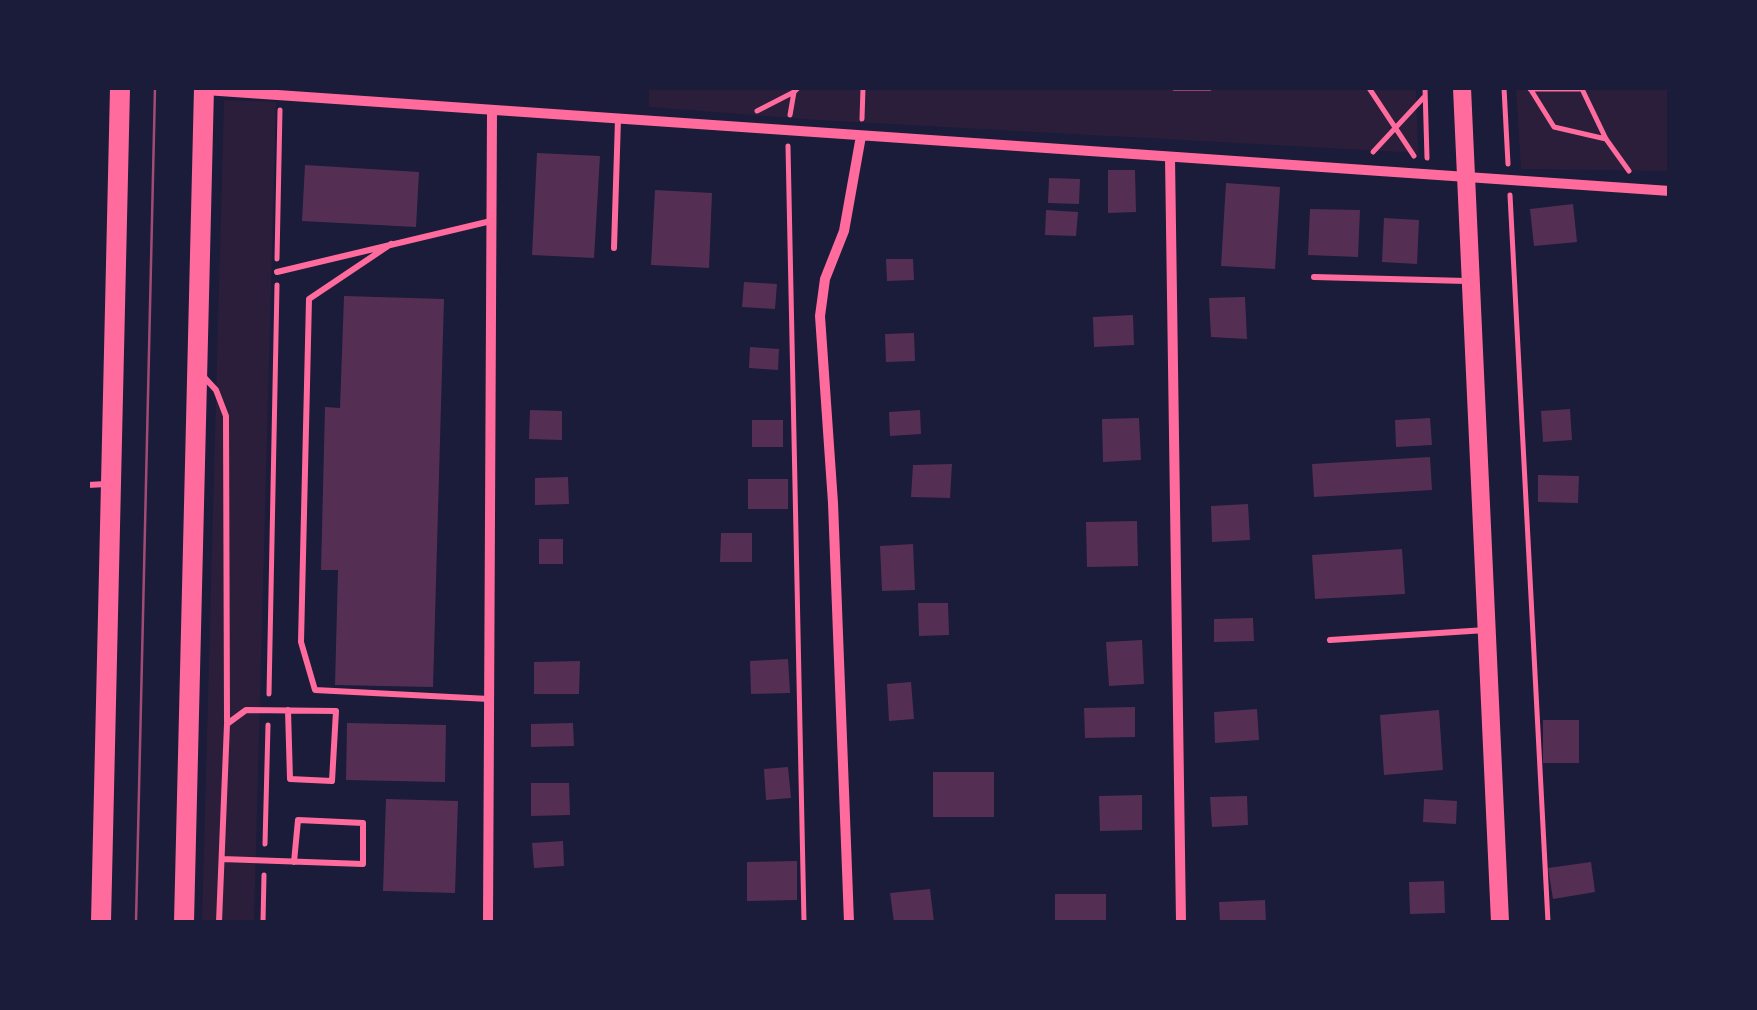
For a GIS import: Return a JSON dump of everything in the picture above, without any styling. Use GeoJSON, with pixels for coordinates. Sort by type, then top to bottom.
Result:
{"type":"FeatureCollection","features":[{"type":"Feature","properties":{"kind":"main road"},"geometry":{"type":"LineString","coordinates":[[101,922],[96,792],[112,484],[120,88]]}},
{"type":"Feature","properties":{"kind":"main road"},"geometry":{"type":"LineString","coordinates":[[184,922],[204,89]]}},
{"type":"Feature","properties":{"kind":"street"},"geometry":{"type":"LineString","coordinates":[[1462,88],[1500,922]]}},
{"type":"Feature","properties":{"kind":"street"},"geometry":{"type":"LineString","coordinates":[[204,89],[1670,191]]}},
{"type":"Feature","properties":{"kind":"street"},"geometry":{"type":"LineString","coordinates":[[488,922],[492,111]]}},
{"type":"Feature","properties":{"kind":"street"},"geometry":{"type":"LineString","coordinates":[[848,922],[834,523],[820,316],[825,278],[844,232],[861,136]]}},
{"type":"Feature","properties":{"kind":"street"},"geometry":{"type":"LineString","coordinates":[[1170,157],[1181,922]]}},
{"type":"Feature","properties":{"kind":"lane"},"geometry":{"type":"LineString","coordinates":[[614,248],[618,119]]}},
{"type":"Feature","properties":{"kind":"lane"},"geometry":{"type":"LineString","coordinates":[[277,272],[491,221]]}},
{"type":"Feature","properties":{"kind":"lane"},"geometry":{"type":"LineString","coordinates":[[391,244],[310,299],[301,642],[315,690],[488,699]]}},
{"type":"Feature","properties":{"kind":"lane"},"geometry":{"type":"LineString","coordinates":[[1314,278],[1472,282]]}},
{"type":"Feature","properties":{"kind":"lane"},"geometry":{"type":"LineString","coordinates":[[198,370],[216,390],[226,416],[227,724],[219,922]]}},
{"type":"Feature","properties":{"kind":"lane"},"geometry":{"type":"LineString","coordinates":[[88,484],[112,484]]}},
{"type":"Feature","properties":{"kind":"lane"},"geometry":{"type":"LineString","coordinates":[[1330,640],[1488,630]]}},
{"type":"Feature","properties":{"kind":"lane"},"geometry":{"type":"LineString","coordinates":[[227,724],[246,710],[288,710],[336,712],[332,781],[290,779],[288,710]]}},
{"type":"Feature","properties":{"kind":"lane"},"geometry":{"type":"LineString","coordinates":[[222,859],[264,861],[294,862],[363,864],[362,823],[298,820],[294,862]]}},
{"type":"Feature","properties":{"kind":"path"},"geometry":{"type":"LineString","coordinates":[[798,88],[787,131],[804,922]]}},
{"type":"Feature","properties":{"kind":"path"},"geometry":{"type":"LineString","coordinates":[[861,136],[863,88]]}},
{"type":"Feature","properties":{"kind":"path"},"geometry":{"type":"LineString","coordinates":[[1174,88],[1210,88]]}},
{"type":"Feature","properties":{"kind":"path"},"geometry":{"type":"LineString","coordinates":[[1369,88],[1428,176]]}},
{"type":"Feature","properties":{"kind":"path"},"geometry":{"type":"LineString","coordinates":[[1425,88],[1428,176]]}},
{"type":"Feature","properties":{"kind":"path"},"geometry":{"type":"LineString","coordinates":[[1504,88],[1548,922]]}},
{"type":"Feature","properties":{"kind":"path"},"geometry":{"type":"LineString","coordinates":[[1530,88],[1554,127],[1606,139]]}},
{"type":"Feature","properties":{"kind":"path"},"geometry":{"type":"LineString","coordinates":[[1530,88],[1582,89],[1606,139],[1642,190]]}},
{"type":"Feature","properties":{"kind":"path"},"geometry":{"type":"LineString","coordinates":[[262,922],[280,94]]}},
{"type":"Feature","properties":{"kind":"path"},"geometry":{"type":"LineString","coordinates":[[1357,171],[1425,96]]}},
{"type":"Feature","properties":{"kind":"shaded area"},"geometry":{"type":"Polygon","coordinates":[[[649,88],[1416,88],[1418,153],[649,107],[649,88]]]}},
{"type":"Feature","properties":{"kind":"shaded area"},"geometry":{"type":"Polygon","coordinates":[[[1516,88],[1669,88],[1669,171],[1521,169],[1516,88]]]}},
{"type":"Feature","properties":{"kind":"shaded area"},"geometry":{"type":"Polygon","coordinates":[[[224,100],[276,102],[254,922],[202,922],[224,100]]]}},
{"type":"Feature","properties":{"kind":"building"},"geometry":{"type":"Polygon","coordinates":[[[537,153],[600,156],[594,258],[532,255],[537,153]]]}},
{"type":"Feature","properties":{"kind":"building"},"geometry":{"type":"Polygon","coordinates":[[[305,165],[419,172],[416,227],[302,221],[305,165]]]}},
{"type":"Feature","properties":{"kind":"building"},"geometry":{"type":"Polygon","coordinates":[[[1108,170],[1135,170],[1136,212],[1108,213],[1108,170]]]}},
{"type":"Feature","properties":{"kind":"building"},"geometry":{"type":"Polygon","coordinates":[[[1049,178],[1080,179],[1079,204],[1048,203],[1049,178]]]}},
{"type":"Feature","properties":{"kind":"building"},"geometry":{"type":"Polygon","coordinates":[[[1226,183],[1280,187],[1275,269],[1221,266],[1226,183]]]}},
{"type":"Feature","properties":{"kind":"building"},"geometry":{"type":"Polygon","coordinates":[[[655,190],[712,193],[709,268],[651,265],[655,190]]]}},
{"type":"Feature","properties":{"kind":"building"},"geometry":{"type":"Polygon","coordinates":[[[1573,204],[1577,242],[1534,246],[1530,209],[1573,204]]]}},
{"type":"Feature","properties":{"kind":"building"},"geometry":{"type":"Polygon","coordinates":[[[1310,209],[1360,210],[1358,257],[1308,255],[1310,209]]]}},
{"type":"Feature","properties":{"kind":"building"},"geometry":{"type":"Polygon","coordinates":[[[1046,210],[1078,212],[1076,236],[1045,235],[1046,210]]]}},
{"type":"Feature","properties":{"kind":"building"},"geometry":{"type":"Polygon","coordinates":[[[1384,218],[1419,220],[1417,264],[1382,262],[1384,218]]]}},
{"type":"Feature","properties":{"kind":"building"},"geometry":{"type":"Polygon","coordinates":[[[886,259],[913,259],[914,280],[887,281],[886,259]]]}},
{"type":"Feature","properties":{"kind":"building"},"geometry":{"type":"Polygon","coordinates":[[[744,282],[777,284],[775,309],[742,307],[744,282]]]}},
{"type":"Feature","properties":{"kind":"building"},"geometry":{"type":"Polygon","coordinates":[[[344,296],[444,299],[433,687],[335,685],[338,570],[321,570],[325,407],[340,408],[344,296]]]}},
{"type":"Feature","properties":{"kind":"building"},"geometry":{"type":"Polygon","coordinates":[[[1245,297],[1247,339],[1211,337],[1209,298],[1245,297]]]}},
{"type":"Feature","properties":{"kind":"building"},"geometry":{"type":"Polygon","coordinates":[[[1133,315],[1134,345],[1094,347],[1093,317],[1133,315]]]}},
{"type":"Feature","properties":{"kind":"building"},"geometry":{"type":"Polygon","coordinates":[[[914,333],[915,361],[886,362],[885,334],[914,333]]]}},
{"type":"Feature","properties":{"kind":"building"},"geometry":{"type":"Polygon","coordinates":[[[750,347],[779,349],[778,370],[749,368],[750,347]]]}},
{"type":"Feature","properties":{"kind":"building"},"geometry":{"type":"Polygon","coordinates":[[[1570,409],[1572,440],[1543,442],[1541,411],[1570,409]]]}},
{"type":"Feature","properties":{"kind":"building"},"geometry":{"type":"Polygon","coordinates":[[[530,410],[562,411],[562,440],[529,439],[530,410]]]}},
{"type":"Feature","properties":{"kind":"building"},"geometry":{"type":"Polygon","coordinates":[[[920,410],[921,434],[890,436],[889,412],[920,410]]]}},
{"type":"Feature","properties":{"kind":"building"},"geometry":{"type":"Polygon","coordinates":[[[1139,418],[1141,460],[1103,462],[1102,419],[1139,418]]]}},
{"type":"Feature","properties":{"kind":"building"},"geometry":{"type":"Polygon","coordinates":[[[1430,418],[1432,445],[1396,447],[1395,420],[1430,418]]]}},
{"type":"Feature","properties":{"kind":"building"},"geometry":{"type":"Polygon","coordinates":[[[752,420],[783,420],[783,447],[752,447],[752,420]]]}},
{"type":"Feature","properties":{"kind":"building"},"geometry":{"type":"Polygon","coordinates":[[[1430,457],[1432,490],[1314,497],[1312,464],[1430,457]]]}},
{"type":"Feature","properties":{"kind":"building"},"geometry":{"type":"Polygon","coordinates":[[[952,464],[950,498],[911,497],[913,465],[952,464]]]}},
{"type":"Feature","properties":{"kind":"building"},"geometry":{"type":"Polygon","coordinates":[[[1538,475],[1579,476],[1578,503],[1538,502],[1538,475]]]}},
{"type":"Feature","properties":{"kind":"building"},"geometry":{"type":"Polygon","coordinates":[[[568,477],[569,504],[535,505],[535,478],[568,477]]]}},
{"type":"Feature","properties":{"kind":"building"},"geometry":{"type":"Polygon","coordinates":[[[748,479],[788,479],[788,509],[748,509],[748,479]]]}},
{"type":"Feature","properties":{"kind":"building"},"geometry":{"type":"Polygon","coordinates":[[[1248,504],[1250,540],[1212,542],[1211,506],[1248,504]]]}},
{"type":"Feature","properties":{"kind":"building"},"geometry":{"type":"Polygon","coordinates":[[[1137,521],[1138,566],[1087,567],[1086,522],[1137,521]]]}},
{"type":"Feature","properties":{"kind":"building"},"geometry":{"type":"Polygon","coordinates":[[[721,533],[752,533],[752,562],[720,562],[721,533]]]}},
{"type":"Feature","properties":{"kind":"building"},"geometry":{"type":"Polygon","coordinates":[[[539,539],[563,539],[563,564],[539,564],[539,539]]]}},
{"type":"Feature","properties":{"kind":"building"},"geometry":{"type":"Polygon","coordinates":[[[913,544],[915,590],[882,591],[880,546],[913,544]]]}},
{"type":"Feature","properties":{"kind":"building"},"geometry":{"type":"Polygon","coordinates":[[[1402,549],[1405,594],[1315,599],[1312,555],[1402,549]]]}},
{"type":"Feature","properties":{"kind":"building"},"geometry":{"type":"Polygon","coordinates":[[[918,603],[948,603],[949,635],[919,636],[918,603]]]}},
{"type":"Feature","properties":{"kind":"building"},"geometry":{"type":"Polygon","coordinates":[[[1253,618],[1254,641],[1214,642],[1214,619],[1253,618]]]}},
{"type":"Feature","properties":{"kind":"building"},"geometry":{"type":"Polygon","coordinates":[[[1142,640],[1144,684],[1109,686],[1106,642],[1142,640]]]}},
{"type":"Feature","properties":{"kind":"building"},"geometry":{"type":"Polygon","coordinates":[[[788,659],[790,693],[751,694],[750,661],[788,659]]]}},
{"type":"Feature","properties":{"kind":"building"},"geometry":{"type":"Polygon","coordinates":[[[580,661],[579,694],[534,694],[534,662],[580,661]]]}},
{"type":"Feature","properties":{"kind":"building"},"geometry":{"type":"Polygon","coordinates":[[[911,682],[914,719],[889,721],[887,684],[911,682]]]}},
{"type":"Feature","properties":{"kind":"building"},"geometry":{"type":"Polygon","coordinates":[[[1135,707],[1135,737],[1085,738],[1084,708],[1135,707]]]}},
{"type":"Feature","properties":{"kind":"building"},"geometry":{"type":"Polygon","coordinates":[[[1257,709],[1259,740],[1215,743],[1214,712],[1257,709]]]}},
{"type":"Feature","properties":{"kind":"building"},"geometry":{"type":"Polygon","coordinates":[[[1439,710],[1443,770],[1384,775],[1380,715],[1439,710]]]}},
{"type":"Feature","properties":{"kind":"building"},"geometry":{"type":"Polygon","coordinates":[[[1543,720],[1579,720],[1579,763],[1543,763],[1543,720]]]}},
{"type":"Feature","properties":{"kind":"building"},"geometry":{"type":"Polygon","coordinates":[[[347,723],[446,725],[445,782],[346,780],[347,723]]]}},
{"type":"Feature","properties":{"kind":"building"},"geometry":{"type":"Polygon","coordinates":[[[573,723],[574,746],[531,747],[531,724],[573,723]]]}},
{"type":"Feature","properties":{"kind":"building"},"geometry":{"type":"Polygon","coordinates":[[[788,767],[791,798],[766,800],[764,769],[788,767]]]}},
{"type":"Feature","properties":{"kind":"building"},"geometry":{"type":"Polygon","coordinates":[[[933,772],[994,772],[994,817],[933,817],[933,772]]]}},
{"type":"Feature","properties":{"kind":"building"},"geometry":{"type":"Polygon","coordinates":[[[531,783],[569,783],[570,815],[531,816],[531,783]]]}},
{"type":"Feature","properties":{"kind":"building"},"geometry":{"type":"Polygon","coordinates":[[[1142,795],[1142,830],[1100,831],[1099,796],[1142,795]]]}},
{"type":"Feature","properties":{"kind":"building"},"geometry":{"type":"Polygon","coordinates":[[[1247,796],[1248,825],[1212,827],[1210,797],[1247,796]]]}},
{"type":"Feature","properties":{"kind":"building"},"geometry":{"type":"Polygon","coordinates":[[[386,799],[458,801],[455,893],[383,891],[386,799]]]}},
{"type":"Feature","properties":{"kind":"building"},"geometry":{"type":"Polygon","coordinates":[[[1424,799],[1457,801],[1456,824],[1423,822],[1424,799]]]}},
{"type":"Feature","properties":{"kind":"building"},"geometry":{"type":"Polygon","coordinates":[[[563,841],[564,866],[534,868],[532,843],[563,841]]]}},
{"type":"Feature","properties":{"kind":"building"},"geometry":{"type":"Polygon","coordinates":[[[797,861],[797,900],[747,901],[747,862],[797,861]]]}},
{"type":"Feature","properties":{"kind":"building"},"geometry":{"type":"Polygon","coordinates":[[[1591,862],[1595,892],[1553,899],[1548,868],[1591,862]]]}},
{"type":"Feature","properties":{"kind":"building"},"geometry":{"type":"Polygon","coordinates":[[[1444,881],[1445,913],[1410,914],[1409,882],[1444,881]]]}},
{"type":"Feature","properties":{"kind":"building"},"geometry":{"type":"Polygon","coordinates":[[[930,889],[934,922],[894,922],[890,893],[930,889]]]}},
{"type":"Feature","properties":{"kind":"building"},"geometry":{"type":"Polygon","coordinates":[[[1055,894],[1106,894],[1106,922],[1055,922],[1055,894]]]}},
{"type":"Feature","properties":{"kind":"building"},"geometry":{"type":"Polygon","coordinates":[[[1265,900],[1266,922],[1220,922],[1219,902],[1265,900]]]}},
{"type":"Feature","properties":{"kind":"tram line"},"geometry":{"type":"LineString","coordinates":[[136,922],[155,88]]}}]}
